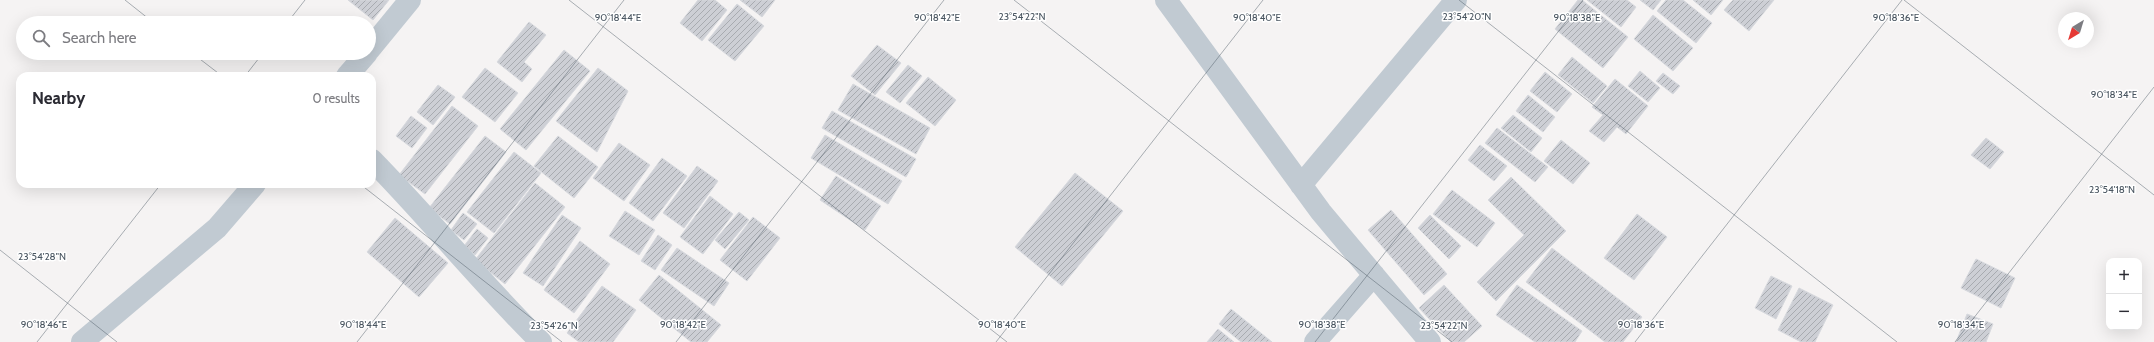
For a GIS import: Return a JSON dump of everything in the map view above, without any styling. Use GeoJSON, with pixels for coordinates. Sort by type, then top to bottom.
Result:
{"type":"FeatureCollection","features":[{"type":"Feature","properties":{"kind":"street"},"geometry":{"type":"LineString","coordinates":[[376,41],[410,0]]}},
{"type":"Feature","properties":{"kind":"street"},"geometry":{"type":"LineString","coordinates":[[1166,0],[1320,212],[1430,342]]}},
{"type":"Feature","properties":{"kind":"street"},"geometry":{"type":"LineString","coordinates":[[1301,185],[1456,0]]}},
{"type":"Feature","properties":{"kind":"street"},"geometry":{"type":"LineString","coordinates":[[350,72],[361,60]]}},
{"type":"Feature","properties":{"kind":"street"},"geometry":{"type":"LineString","coordinates":[[376,164],[412,200],[505,307],[541,342]]}},
{"type":"Feature","properties":{"kind":"street"},"geometry":{"type":"LineString","coordinates":[[82,342],[217,228],[252,188]]}},
{"type":"Feature","properties":{"kind":"street"},"geometry":{"type":"LineString","coordinates":[[1315,342],[1374,275]]}},
{"type":"Feature","properties":{"kind":"building"},"geometry":{"type":"Polygon","coordinates":[[[348,0],[389,0],[376,16],[368,16],[348,0]]]}},
{"type":"Feature","properties":{"kind":"building"},"geometry":{"type":"Polygon","coordinates":[[[698,0],[715,0],[727,10],[702,41],[680,23],[698,0]]]}},
{"type":"Feature","properties":{"kind":"building"},"geometry":{"type":"Polygon","coordinates":[[[740,0],[775,0],[762,17],[740,0]]]}},
{"type":"Feature","properties":{"kind":"building"},"geometry":{"type":"Polygon","coordinates":[[[1578,0],[1582,0],[1628,37],[1603,68],[1555,29],[1578,0]]]}},
{"type":"Feature","properties":{"kind":"building"},"geometry":{"type":"Polygon","coordinates":[[[1587,0],[1627,0],[1636,7],[1621,27],[1587,0]]]}},
{"type":"Feature","properties":{"kind":"building"},"geometry":{"type":"Polygon","coordinates":[[[1640,0],[1661,0],[1653,10],[1640,0]]]}},
{"type":"Feature","properties":{"kind":"building"},"geometry":{"type":"Polygon","coordinates":[[[1666,0],[1683,0],[1712,23],[1696,43],[1657,11],[1666,0]]]}},
{"type":"Feature","properties":{"kind":"building"},"geometry":{"type":"Polygon","coordinates":[[[1693,0],[1723,0],[1711,15],[1693,0]]]}},
{"type":"Feature","properties":{"kind":"building"},"geometry":{"type":"Polygon","coordinates":[[[1733,0],[1774,0],[1749,31],[1724,10],[1733,0]]]}},
{"type":"Feature","properties":{"kind":"building"},"geometry":{"type":"Polygon","coordinates":[[[737,4],[764,26],[735,61],[708,40],[737,4]]]}},
{"type":"Feature","properties":{"kind":"building"},"geometry":{"type":"Polygon","coordinates":[[[1653,15],[1693,48],[1673,71],[1634,39],[1653,15]]]}},
{"type":"Feature","properties":{"kind":"building"},"geometry":{"type":"Polygon","coordinates":[[[529,22],[546,35],[524,62],[532,69],[522,82],[497,62],[529,22]]]}},
{"type":"Feature","properties":{"kind":"building"},"geometry":{"type":"Polygon","coordinates":[[[877,45],[901,63],[875,95],[851,76],[877,45]]]}},
{"type":"Feature","properties":{"kind":"building"},"geometry":{"type":"Polygon","coordinates":[[[564,50],[590,71],[526,150],[500,129],[564,50]]]}},
{"type":"Feature","properties":{"kind":"building"},"geometry":{"type":"Polygon","coordinates":[[[1572,57],[1607,86],[1593,103],[1558,75],[1572,57]]]}},
{"type":"Feature","properties":{"kind":"building"},"geometry":{"type":"Polygon","coordinates":[[[908,65],[922,76],[900,103],[886,92],[908,65]]]}},
{"type":"Feature","properties":{"kind":"building"},"geometry":{"type":"Polygon","coordinates":[[[485,68],[518,93],[495,122],[462,97],[485,68]]]}},
{"type":"Feature","properties":{"kind":"building"},"geometry":{"type":"Polygon","coordinates":[[[598,68],[628,91],[597,152],[556,121],[598,68]]]}},
{"type":"Feature","properties":{"kind":"building"},"geometry":{"type":"Polygon","coordinates":[[[1640,71],[1660,88],[1648,102],[1628,86],[1640,71]]]}},
{"type":"Feature","properties":{"kind":"building"},"geometry":{"type":"Polygon","coordinates":[[[1545,72],[1572,94],[1557,112],[1530,91],[1545,72]]]}},
{"type":"Feature","properties":{"kind":"building"},"geometry":{"type":"Polygon","coordinates":[[[1663,73],[1680,86],[1673,94],[1656,81],[1663,73]]]}},
{"type":"Feature","properties":{"kind":"building"},"geometry":{"type":"Polygon","coordinates":[[[928,77],[956,100],[935,126],[906,103],[928,77]]]}},
{"type":"Feature","properties":{"kind":"building"},"geometry":{"type":"Polygon","coordinates":[[[1615,79],[1648,106],[1626,134],[1617,127],[1604,142],[1589,131],[1603,115],[1592,107],[1615,79]]]}},
{"type":"Feature","properties":{"kind":"building"},"geometry":{"type":"Polygon","coordinates":[[[853,84],[930,128],[916,154],[838,110],[853,84]]]}},
{"type":"Feature","properties":{"kind":"building"},"geometry":{"type":"Polygon","coordinates":[[[438,85],[455,97],[433,125],[417,112],[438,85]]]}},
{"type":"Feature","properties":{"kind":"building"},"geometry":{"type":"Polygon","coordinates":[[[1528,95],[1555,117],[1543,132],[1516,111],[1528,95]]]}},
{"type":"Feature","properties":{"kind":"building"},"geometry":{"type":"Polygon","coordinates":[[[452,106],[478,126],[425,194],[399,175],[452,106]]]}},
{"type":"Feature","properties":{"kind":"building"},"geometry":{"type":"Polygon","coordinates":[[[832,111],[916,159],[906,177],[822,128],[832,111]]]}},
{"type":"Feature","properties":{"kind":"building"},"geometry":{"type":"Polygon","coordinates":[[[1513,115],[1542,138],[1531,152],[1501,128],[1513,115]]]}},
{"type":"Feature","properties":{"kind":"building"},"geometry":{"type":"Polygon","coordinates":[[[411,116],[427,128],[412,148],[396,136],[411,116]]]}},
{"type":"Feature","properties":{"kind":"building"},"geometry":{"type":"Polygon","coordinates":[[[1497,128],[1548,167],[1535,182],[1485,143],[1497,128]]]}},
{"type":"Feature","properties":{"kind":"building"},"geometry":{"type":"Polygon","coordinates":[[[825,135],[902,181],[888,204],[811,158],[825,135]]]}},
{"type":"Feature","properties":{"kind":"building"},"geometry":{"type":"Polygon","coordinates":[[[485,136],[506,152],[450,224],[429,208],[485,136]]]}},
{"type":"Feature","properties":{"kind":"building"},"geometry":{"type":"Polygon","coordinates":[[[558,136],[598,167],[574,198],[534,166],[558,136]]]}},
{"type":"Feature","properties":{"kind":"building"},"geometry":{"type":"Polygon","coordinates":[[[1986,138],[2004,152],[1990,169],[1971,155],[1986,138]]]}},
{"type":"Feature","properties":{"kind":"building"},"geometry":{"type":"Polygon","coordinates":[[[1561,140],[1590,163],[1573,184],[1544,161],[1561,140]]]}},
{"type":"Feature","properties":{"kind":"building"},"geometry":{"type":"Polygon","coordinates":[[[619,143],[650,165],[624,201],[593,178],[619,143]]]}},
{"type":"Feature","properties":{"kind":"building"},"geometry":{"type":"Polygon","coordinates":[[[1480,145],[1507,166],[1494,181],[1468,160],[1480,145]]]}},
{"type":"Feature","properties":{"kind":"building"},"geometry":{"type":"Polygon","coordinates":[[[514,152],[541,173],[494,233],[467,212],[514,152]]]}},
{"type":"Feature","properties":{"kind":"building"},"geometry":{"type":"Polygon","coordinates":[[[662,158],[687,176],[653,221],[629,203],[662,158]]]}},
{"type":"Feature","properties":{"kind":"building"},"geometry":{"type":"Polygon","coordinates":[[[697,166],[718,181],[684,228],[663,213],[697,166]]]}},
{"type":"Feature","properties":{"kind":"building"},"geometry":{"type":"Polygon","coordinates":[[[1075,173],[1123,211],[1062,286],[1015,247],[1075,173]]]}},
{"type":"Feature","properties":{"kind":"building"},"geometry":{"type":"Polygon","coordinates":[[[836,176],[881,206],[865,230],[820,200],[836,176]]]}},
{"type":"Feature","properties":{"kind":"building"},"geometry":{"type":"Polygon","coordinates":[[[1511,177],[1566,231],[1496,301],[1477,282],[1524,235],[1488,200],[1511,177]]]}},
{"type":"Feature","properties":{"kind":"building"},"geometry":{"type":"Polygon","coordinates":[[[535,183],[565,207],[505,284],[475,260],[535,183]]]}},
{"type":"Feature","properties":{"kind":"building"},"geometry":{"type":"Polygon","coordinates":[[[1452,190],[1495,223],[1477,247],[1433,214],[1452,190]]]}},
{"type":"Feature","properties":{"kind":"building"},"geometry":{"type":"Polygon","coordinates":[[[710,196],[733,214],[703,254],[680,237],[710,196]]]}},
{"type":"Feature","properties":{"kind":"building"},"geometry":{"type":"Polygon","coordinates":[[[1391,210],[1447,274],[1424,295],[1368,230],[1391,210]]]}},
{"type":"Feature","properties":{"kind":"building"},"geometry":{"type":"Polygon","coordinates":[[[625,211],[655,230],[639,255],[609,236],[625,211]]]}},
{"type":"Feature","properties":{"kind":"building"},"geometry":{"type":"Polygon","coordinates":[[[739,212],[749,220],[725,249],[715,240],[739,212]]]}},
{"type":"Feature","properties":{"kind":"building"},"geometry":{"type":"Polygon","coordinates":[[[463,213],[477,224],[464,240],[451,230],[463,213]]]}},
{"type":"Feature","properties":{"kind":"building"},"geometry":{"type":"Polygon","coordinates":[[[1637,214],[1667,237],[1634,280],[1604,258],[1637,214]]]}},
{"type":"Feature","properties":{"kind":"building"},"geometry":{"type":"Polygon","coordinates":[[[562,215],[581,228],[543,286],[523,273],[562,215]]]}},
{"type":"Feature","properties":{"kind":"building"},"geometry":{"type":"Polygon","coordinates":[[[1430,215],[1461,246],[1449,259],[1418,228],[1430,215]]]}},
{"type":"Feature","properties":{"kind":"building"},"geometry":{"type":"Polygon","coordinates":[[[753,217],[780,238],[747,281],[720,260],[753,217]]]}},
{"type":"Feature","properties":{"kind":"building"},"geometry":{"type":"Polygon","coordinates":[[[395,218],[448,263],[419,297],[367,252],[395,218]]]}},
{"type":"Feature","properties":{"kind":"building"},"geometry":{"type":"Polygon","coordinates":[[[477,229],[488,238],[475,255],[464,246],[477,229]]]}},
{"type":"Feature","properties":{"kind":"building"},"geometry":{"type":"Polygon","coordinates":[[[658,235],[672,245],[655,270],[641,261],[658,235]]]}},
{"type":"Feature","properties":{"kind":"building"},"geometry":{"type":"Polygon","coordinates":[[[580,241],[610,264],[574,313],[544,290],[580,241]]]}},
{"type":"Feature","properties":{"kind":"building"},"geometry":{"type":"Polygon","coordinates":[[[677,248],[729,283],[714,306],[661,270],[677,248]]]}},
{"type":"Feature","properties":{"kind":"building"},"geometry":{"type":"Polygon","coordinates":[[[1552,248],[1642,317],[1623,342],[1605,342],[1526,282],[1552,248]]]}},
{"type":"Feature","properties":{"kind":"building"},"geometry":{"type":"Polygon","coordinates":[[[1976,259],[2015,278],[2001,308],[1961,288],[1976,259]]]}},
{"type":"Feature","properties":{"kind":"building"},"geometry":{"type":"Polygon","coordinates":[[[659,275],[721,325],[707,342],[691,342],[639,300],[659,275]]]}},
{"type":"Feature","properties":{"kind":"building"},"geometry":{"type":"Polygon","coordinates":[[[1771,276],[1792,286],[1776,319],[1755,308],[1771,276]]]}},
{"type":"Feature","properties":{"kind":"building"},"geometry":{"type":"Polygon","coordinates":[[[1444,285],[1482,326],[1464,342],[1451,342],[1419,308],[1444,285]]]}},
{"type":"Feature","properties":{"kind":"building"},"geometry":{"type":"Polygon","coordinates":[[[1517,285],[1582,331],[1575,342],[1535,342],[1496,315],[1517,285]]]}},
{"type":"Feature","properties":{"kind":"building"},"geometry":{"type":"Polygon","coordinates":[[[602,286],[636,310],[613,342],[579,342],[567,333],[602,286]]]}},
{"type":"Feature","properties":{"kind":"building"},"geometry":{"type":"Polygon","coordinates":[[[1799,288],[1833,305],[1815,342],[1801,342],[1778,330],[1799,288]]]}},
{"type":"Feature","properties":{"kind":"building"},"geometry":{"type":"Polygon","coordinates":[[[1231,309],[1272,342],[1241,342],[1219,324],[1231,309]]]}},
{"type":"Feature","properties":{"kind":"building"},"geometry":{"type":"Polygon","coordinates":[[[1967,314],[1993,324],[1986,342],[1956,342],[1967,314]]]}},
{"type":"Feature","properties":{"kind":"building"},"geometry":{"type":"Polygon","coordinates":[[[1218,329],[1234,342],[1207,342],[1218,329]]]}}]}
